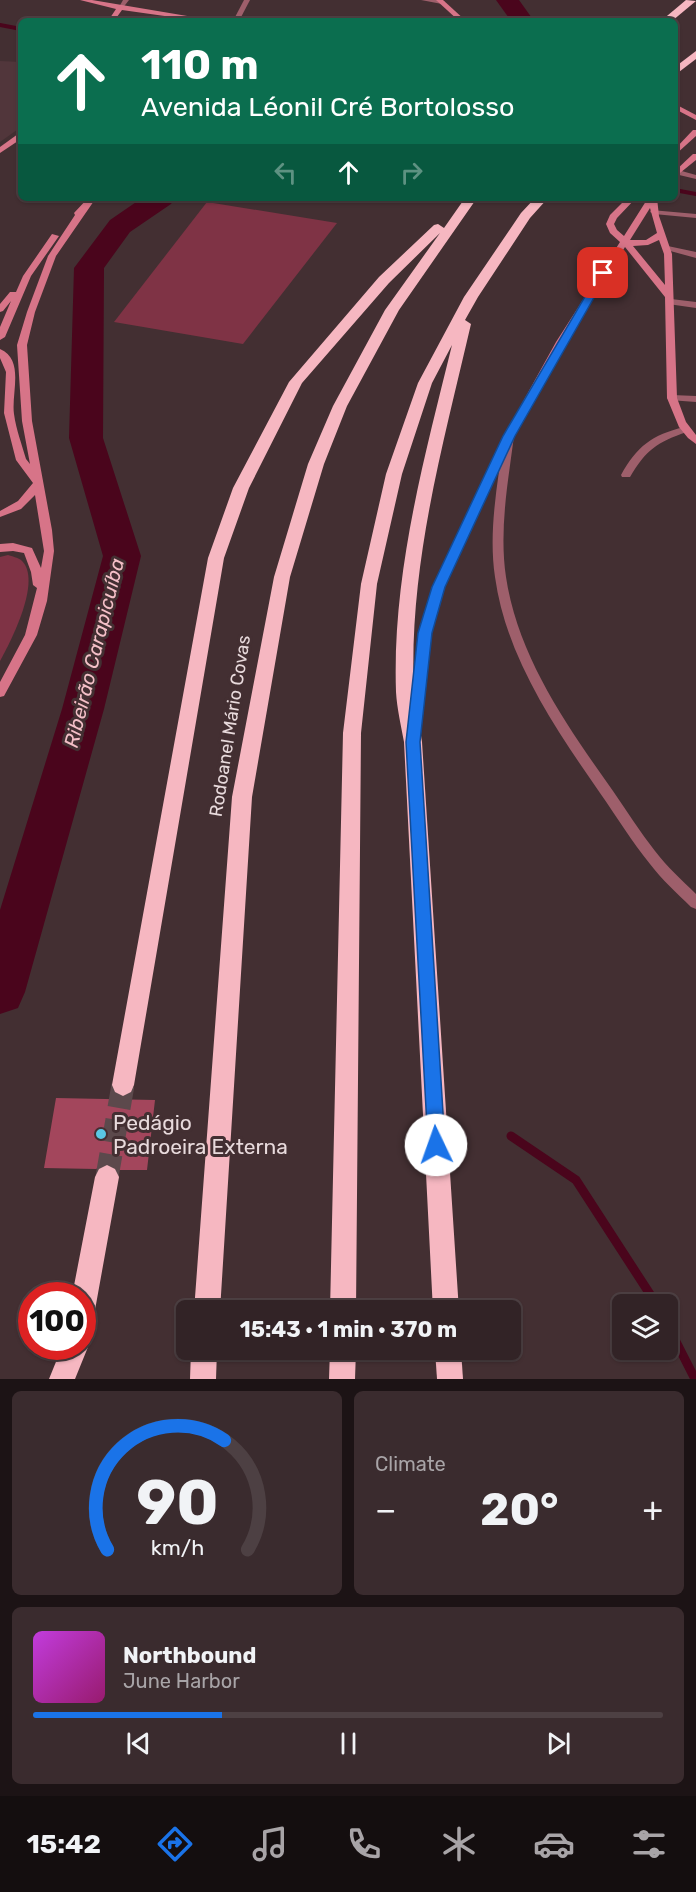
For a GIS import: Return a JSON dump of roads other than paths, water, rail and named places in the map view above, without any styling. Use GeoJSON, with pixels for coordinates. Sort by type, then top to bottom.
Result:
{"type":"FeatureCollection","features":[{"type":"Feature","properties":{"kind":"highway"},"geometry":{"type":"LineString","coordinates":[[670,18],[692,0]]}},
{"type":"Feature","properties":{"kind":"highway"},"geometry":{"type":"LineString","coordinates":[[678,69],[696,54]]}},
{"type":"Feature","properties":{"kind":"highway"},"geometry":{"type":"LineString","coordinates":[[123,1084],[216,558],[241,488],[296,382],[384,280],[467,201]]}},
{"type":"Feature","properties":{"kind":"highway","name":"Rodoanel Mário Covas"},"geometry":{"type":"LineString","coordinates":[[208,1300],[242,797],[282,577],[316,464],[340,406],[392,310],[468,201]]}},
{"type":"Feature","properties":{"kind":"highway"},"geometry":{"type":"LineString","coordinates":[[343,1300],[346,949],[352,733],[369,584],[394,474],[425,383],[471,297],[525,216],[539,201]]}},
{"type":"Feature","properties":{"kind":"highway"},"geometry":{"type":"LineString","coordinates":[[445,1300],[413,742],[405,696],[404,660],[408,595],[421,509],[471,297]]}},
{"type":"Feature","properties":{"kind":"highway"},"geometry":{"type":"LineString","coordinates":[[87,1282],[107,1177]]}},
{"type":"Feature","properties":{"kind":"highway"},"geometry":{"type":"LineString","coordinates":[[62,1379],[70,1360]]}},
{"type":"Feature","properties":{"kind":"highway"},"geometry":{"type":"LineString","coordinates":[[203,1379],[204,1360]]}},
{"type":"Feature","properties":{"kind":"highway"},"geometry":{"type":"LineString","coordinates":[[342,1379],[343,1360]]}},
{"type":"Feature","properties":{"kind":"highway"},"geometry":{"type":"LineString","coordinates":[[449,1360],[450,1379]]}},
{"type":"Feature","properties":{"kind":"main road"},"geometry":{"type":"LineString","coordinates":[[83,0],[120,8],[191,18]]}},
{"type":"Feature","properties":{"kind":"main road"},"geometry":{"type":"LineString","coordinates":[[440,1],[460,18]]}},
{"type":"Feature","properties":{"kind":"main road"},"geometry":{"type":"LineString","coordinates":[[113,18],[120,8]]}},
{"type":"Feature","properties":{"kind":"main road"},"geometry":{"type":"LineString","coordinates":[[678,106],[696,111]]}},
{"type":"Feature","properties":{"kind":"main road"},"geometry":{"type":"LineString","coordinates":[[678,107],[696,118]]}},
{"type":"Feature","properties":{"kind":"main road"},"geometry":{"type":"LineString","coordinates":[[678,150],[696,132]]}},
{"type":"Feature","properties":{"kind":"main road"},"geometry":{"type":"LineString","coordinates":[[0,151],[18,138]]}},
{"type":"Feature","properties":{"kind":"main road"},"geometry":{"type":"LineString","coordinates":[[678,171],[696,156]]}},
{"type":"Feature","properties":{"kind":"main road"},"geometry":{"type":"LineString","coordinates":[[0,309],[57,234],[89,201]]}},
{"type":"Feature","properties":{"kind":"main road"},"geometry":{"type":"LineString","coordinates":[[629,201],[613,217],[610,224],[612,231],[625,241],[670,300]]}},
{"type":"Feature","properties":{"kind":"main road"},"geometry":{"type":"LineString","coordinates":[[413,742],[425,633],[438,587],[509,436],[561,342],[650,201]]}},
{"type":"Feature","properties":{"kind":"main road"},"geometry":{"type":"LineString","coordinates":[[652,201],[666,247],[670,300],[672,398],[684,430],[696,441]]}},
{"type":"Feature","properties":{"kind":"main road"},"geometry":{"type":"LineString","coordinates":[[0,693],[31,635],[41,601],[49,551],[27,421],[22,345],[31,312],[52,256],[84,207]]}},
{"type":"Feature","properties":{"kind":"main road"},"geometry":{"type":"LineString","coordinates":[[625,241],[649,243],[661,234]]}},
{"type":"Feature","properties":{"kind":"main road"},"geometry":{"type":"LineString","coordinates":[[0,337],[27,276]]}},
{"type":"Feature","properties":{"kind":"main road"},"geometry":{"type":"LineString","coordinates":[[0,352],[11,372],[9,413],[21,460],[37,482]]}},
{"type":"Feature","properties":{"kind":"main road"},"geometry":{"type":"LineString","coordinates":[[0,514],[13,511],[20,506],[37,482]]}},
{"type":"Feature","properties":{"kind":"main road"},"geometry":{"type":"LineString","coordinates":[[0,548],[28,551],[37,572],[41,601]]}},
{"type":"Feature","properties":{"kind":"street"},"geometry":{"type":"LineString","coordinates":[[120,8],[126,0]]}},
{"type":"Feature","properties":{"kind":"street"},"geometry":{"type":"LineString","coordinates":[[238,18],[247,0]]}},
{"type":"Feature","properties":{"kind":"street"},"geometry":{"type":"LineString","coordinates":[[424,0],[440,1]]}},
{"type":"Feature","properties":{"kind":"street"},"geometry":{"type":"LineString","coordinates":[[678,173],[696,177]]}},
{"type":"Feature","properties":{"kind":"street"},"geometry":{"type":"LineString","coordinates":[[654,212],[696,216]]}},
{"type":"Feature","properties":{"kind":"street"},"geometry":{"type":"LineString","coordinates":[[666,247],[696,255]]}},
{"type":"Feature","properties":{"kind":"street"},"geometry":{"type":"LineString","coordinates":[[670,300],[696,305]]}},
{"type":"Feature","properties":{"kind":"street"},"geometry":{"type":"LineString","coordinates":[[672,398],[696,399]]}},
{"type":"Feature","properties":{"kind":"street"},"geometry":{"type":"LineString","coordinates":[[626,475],[634,458],[645,447],[660,437],[684,430]]}},
{"type":"Feature","properties":{"kind":"street"},"geometry":{"type":"LineString","coordinates":[[509,436],[498,517],[500,577],[511,623],[531,669],[551,706],[598,780],[655,861],[696,903]]}},
{"type":"Feature","properties":{"kind":"waterway","name":"Ribeirão Carapicuíba"},"geometry":{"type":"LineString","coordinates":[[507,0],[521,18]]}},
{"type":"Feature","properties":{"kind":"waterway"},"geometry":{"type":"LineString","coordinates":[[0,25],[18,28]]}},
{"type":"Feature","properties":{"kind":"waterway"},"geometry":{"type":"LineString","coordinates":[[680,191],[696,194]]}},
{"type":"Feature","properties":{"kind":"waterway","name":"Ribeirão Carapicuíba"},"geometry":{"type":"LineString","coordinates":[[0,992],[83,709],[122,556],[86,438],[89,268],[120,226],[157,201]]}},
{"type":"Feature","properties":{"kind":"waterway"},"geometry":{"type":"LineString","coordinates":[[511,1136],[576,1180],[650,1294]]}},
{"type":"Feature","properties":{"kind":"waterway"},"geometry":{"type":"LineString","coordinates":[[678,1346],[695,1379]]}},
{"type":"Feature","properties":{"kind":"tunnel"},"geometry":{"type":"LineString","coordinates":[[107,1177],[123,1085]]}},
{"type":"Feature","properties":{"kind":"place","name":"Pedágio Padroeira Externa"},"geometry":{"type":"Point","coordinates":[101,1134]}}]}
